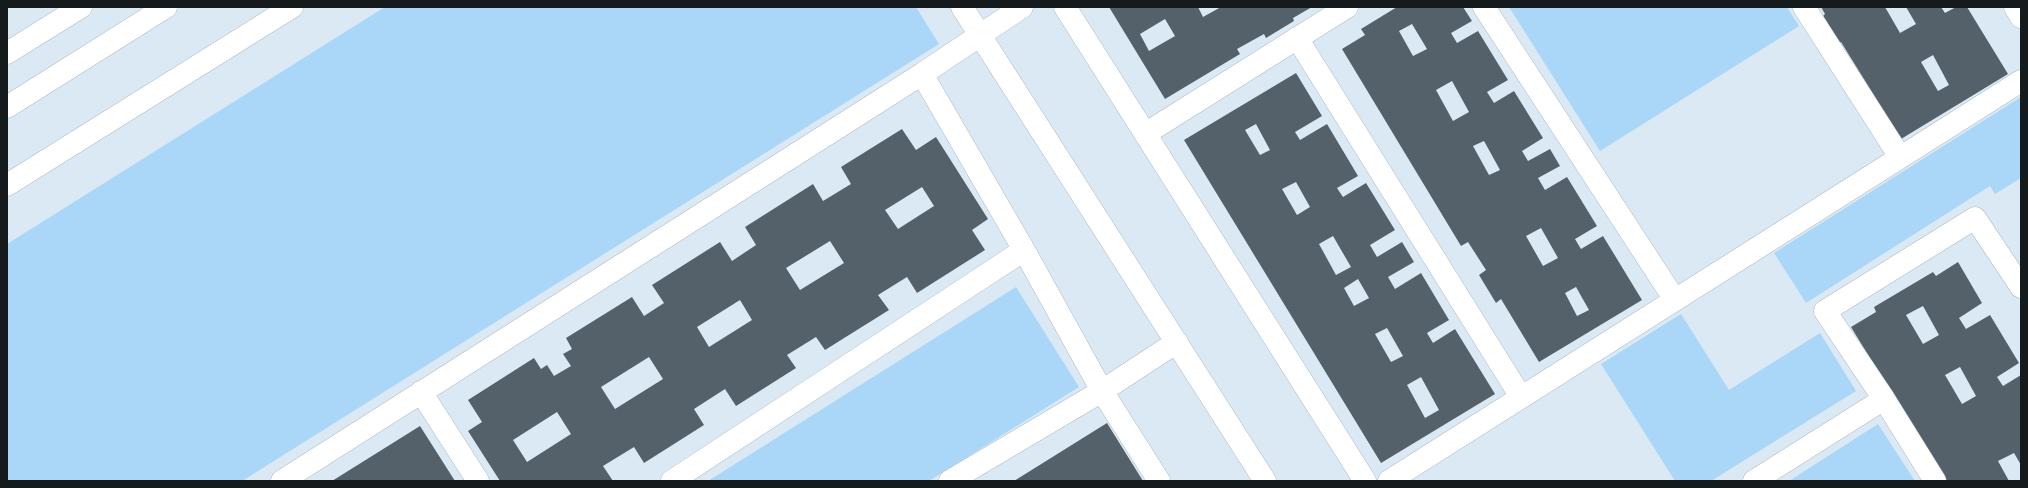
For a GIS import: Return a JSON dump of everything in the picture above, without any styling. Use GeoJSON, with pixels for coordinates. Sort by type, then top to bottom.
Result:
{"type":"FeatureCollection","features":[{"type":"Feature","properties":{"kind":"street"},"geometry":{"type":"LineString","coordinates":[[7,54],[81,7]]}},
{"type":"Feature","properties":{"kind":"street"},"geometry":{"type":"LineString","coordinates":[[7,107],[166,7]]}},
{"type":"Feature","properties":{"kind":"street"},"geometry":{"type":"LineString","coordinates":[[7,185],[292,7]]}},
{"type":"Feature","properties":{"kind":"street"},"geometry":{"type":"LineString","coordinates":[[962,7],[1266,481]]}},
{"type":"Feature","properties":{"kind":"street"},"geometry":{"type":"LineString","coordinates":[[282,481],[922,74],[1022,7]]}},
{"type":"Feature","properties":{"kind":"street"},"geometry":{"type":"LineString","coordinates":[[1065,7],[1365,481]]}},
{"type":"Feature","properties":{"kind":"street"},"geometry":{"type":"LineString","coordinates":[[1145,134],[1347,7]]}},
{"type":"Feature","properties":{"kind":"street"},"geometry":{"type":"LineString","coordinates":[[1484,7],[1674,300]]}},
{"type":"Feature","properties":{"kind":"street"},"geometry":{"type":"LineString","coordinates":[[1804,7],[1900,157]]}},
{"type":"Feature","properties":{"kind":"street"},"geometry":{"type":"LineString","coordinates":[[2015,7],[2021,17]]}},
{"type":"Feature","properties":{"kind":"street"},"geometry":{"type":"LineString","coordinates":[[1297,38],[1521,397]]}},
{"type":"Feature","properties":{"kind":"street"},"geometry":{"type":"LineString","coordinates":[[922,74],[1024,250],[1102,391],[1160,481]]}},
{"type":"Feature","properties":{"kind":"street"},"geometry":{"type":"LineString","coordinates":[[1389,481],[2021,80]]}},
{"type":"Feature","properties":{"kind":"street"},"geometry":{"type":"LineString","coordinates":[[1935,481],[1884,399],[1825,311],[1975,218],[2021,287]]}},
{"type":"Feature","properties":{"kind":"street"},"geometry":{"type":"LineString","coordinates":[[672,481],[1024,250]]}},
{"type":"Feature","properties":{"kind":"street"},"geometry":{"type":"LineString","coordinates":[[950,481],[1102,391],[1177,342]]}},
{"type":"Feature","properties":{"kind":"street"},"geometry":{"type":"LineString","coordinates":[[421,392],[478,481]]}},
{"type":"Feature","properties":{"kind":"street"},"geometry":{"type":"LineString","coordinates":[[1754,481],[1884,399]]}},
{"type":"Feature","properties":{"kind":"shaded area"},"geometry":{"type":"Polygon","coordinates":[[[385,7],[916,7],[939,44],[242,481],[7,481],[7,244],[385,7]]]}},
{"type":"Feature","properties":{"kind":"shaded area"},"geometry":{"type":"Polygon","coordinates":[[[1509,7],[1787,7],[1799,26],[1600,151],[1509,7]]]}},
{"type":"Feature","properties":{"kind":"shaded area"},"geometry":{"type":"Polygon","coordinates":[[[2021,97],[2021,178],[1995,194],[1990,186],[1806,303],[1774,253],[2021,97]]]}},
{"type":"Feature","properties":{"kind":"shaded area"},"geometry":{"type":"Polygon","coordinates":[[[1016,287],[1079,387],[929,481],[708,481],[1016,287]]]}},
{"type":"Feature","properties":{"kind":"shaded area"},"geometry":{"type":"Polygon","coordinates":[[[1681,314],[1729,390],[1820,333],[1856,391],[1711,481],[1675,481],[1601,364],[1681,314]]]}},
{"type":"Feature","properties":{"kind":"shaded area"},"geometry":{"type":"Polygon","coordinates":[[[1878,424],[1915,481],[1789,481],[1878,424]]]}},
{"type":"Feature","properties":{"kind":"building"},"geometry":{"type":"Polygon","coordinates":[[[1109,7],[1198,7],[1203,17],[1221,7],[1312,7],[1293,18],[1294,21],[1266,38],[1264,34],[1237,49],[1240,54],[1165,99],[1109,7]],[[1165,19],[1140,34],[1149,51],[1175,36],[1165,19]]]}},
{"type":"Feature","properties":{"kind":"building"},"geometry":{"type":"Polygon","coordinates":[[[1397,7],[1463,7],[1472,21],[1451,33],[1457,43],[1478,31],[1508,80],[1487,92],[1494,103],[1514,91],[1543,138],[1522,151],[1528,161],[1550,149],[1560,166],[1538,178],[1545,190],[1567,177],[1597,226],[1575,239],[1581,249],[1603,236],[1642,300],[1539,362],[1501,299],[1496,303],[1479,275],[1486,270],[1468,242],[1461,246],[1342,49],[1365,35],[1361,29],[1397,7]],[[1412,24],[1399,31],[1413,56],[1427,49],[1412,24]],[[1452,81],[1436,90],[1453,121],[1469,112],[1452,81]],[[1484,141],[1473,146],[1489,175],[1500,170],[1484,141]],[[1541,228],[1526,236],[1543,266],[1558,258],[1541,228]],[[1576,287],[1565,293],[1577,316],[1589,310],[1576,287]]]}},
{"type":"Feature","properties":{"kind":"building"},"geometry":{"type":"Polygon","coordinates":[[[1821,7],[1885,7],[1900,33],[1916,24],[1906,7],[1941,7],[1945,13],[1956,7],[1967,7],[2008,74],[1901,139],[1841,42],[1839,43],[1823,16],[1825,14],[1821,7]],[[1933,55],[1921,62],[1938,91],[1949,85],[1933,55]]]}},
{"type":"Feature","properties":{"kind":"building"},"geometry":{"type":"Polygon","coordinates":[[[1296,73],[1322,116],[1295,132],[1300,140],[1327,124],[1358,176],[1337,188],[1343,197],[1366,183],[1395,230],[1370,245],[1377,257],[1402,242],[1414,262],[1388,277],[1395,289],[1421,273],[1449,320],[1427,333],[1433,343],[1455,329],[1495,394],[1381,463],[1184,140],[1296,73]],[[1256,124],[1245,130],[1260,155],[1270,150],[1256,124]],[[1296,182],[1282,189],[1297,215],[1310,207],[1296,182]],[[1333,236],[1319,244],[1336,275],[1351,267],[1333,236]],[[1358,279],[1344,288],[1354,306],[1369,298],[1358,279]],[[1387,328],[1375,334],[1391,362],[1403,356],[1387,328]],[[1421,377],[1407,385],[1425,418],[1439,410],[1421,377]]]}},
{"type":"Feature","properties":{"kind":"building"},"geometry":{"type":"Polygon","coordinates":[[[902,129],[916,150],[936,137],[988,219],[972,230],[985,250],[917,293],[907,277],[878,295],[889,310],[825,350],[816,337],[787,355],[796,368],[736,406],[725,389],[694,409],[704,425],[644,463],[634,447],[603,466],[613,481],[500,481],[468,431],[482,422],[468,400],[534,358],[541,369],[547,365],[554,376],[571,366],[563,354],[572,349],[566,338],[632,297],[644,316],[664,303],[652,285],[720,242],[732,261],[756,245],[745,227],[813,184],[823,201],[851,184],[841,167],[902,129]],[[922,187],[885,210],[898,229],[934,206],[922,187]],[[830,241],[786,268],[800,290],[844,263],[830,241]],[[740,300],[697,327],[709,347],[752,320],[740,300]],[[649,357],[601,387],[615,409],[663,379],[649,357]],[[557,412],[513,440],[527,462],[571,434],[557,412]]]}},
{"type":"Feature","properties":{"kind":"building"},"geometry":{"type":"Polygon","coordinates":[[[1958,262],[1982,303],[1959,318],[1966,329],[1990,315],[2019,363],[1997,377],[2003,386],[2021,375],[2021,465],[2014,453],[1998,461],[2009,481],[1945,481],[1851,327],[1876,312],[1874,307],[1933,272],[1936,276],[1958,262]],[[1923,306],[1906,315],[1923,344],[1939,335],[1923,306]],[[1960,367],[1945,375],[1962,404],[1976,396],[1960,367]]]}},
{"type":"Feature","properties":{"kind":"building"},"geometry":{"type":"Polygon","coordinates":[[[1107,423],[1143,481],[1014,481],[1107,423]]]}},
{"type":"Feature","properties":{"kind":"building"},"geometry":{"type":"Polygon","coordinates":[[[420,426],[455,481],[332,481],[420,426]]]}}]}
